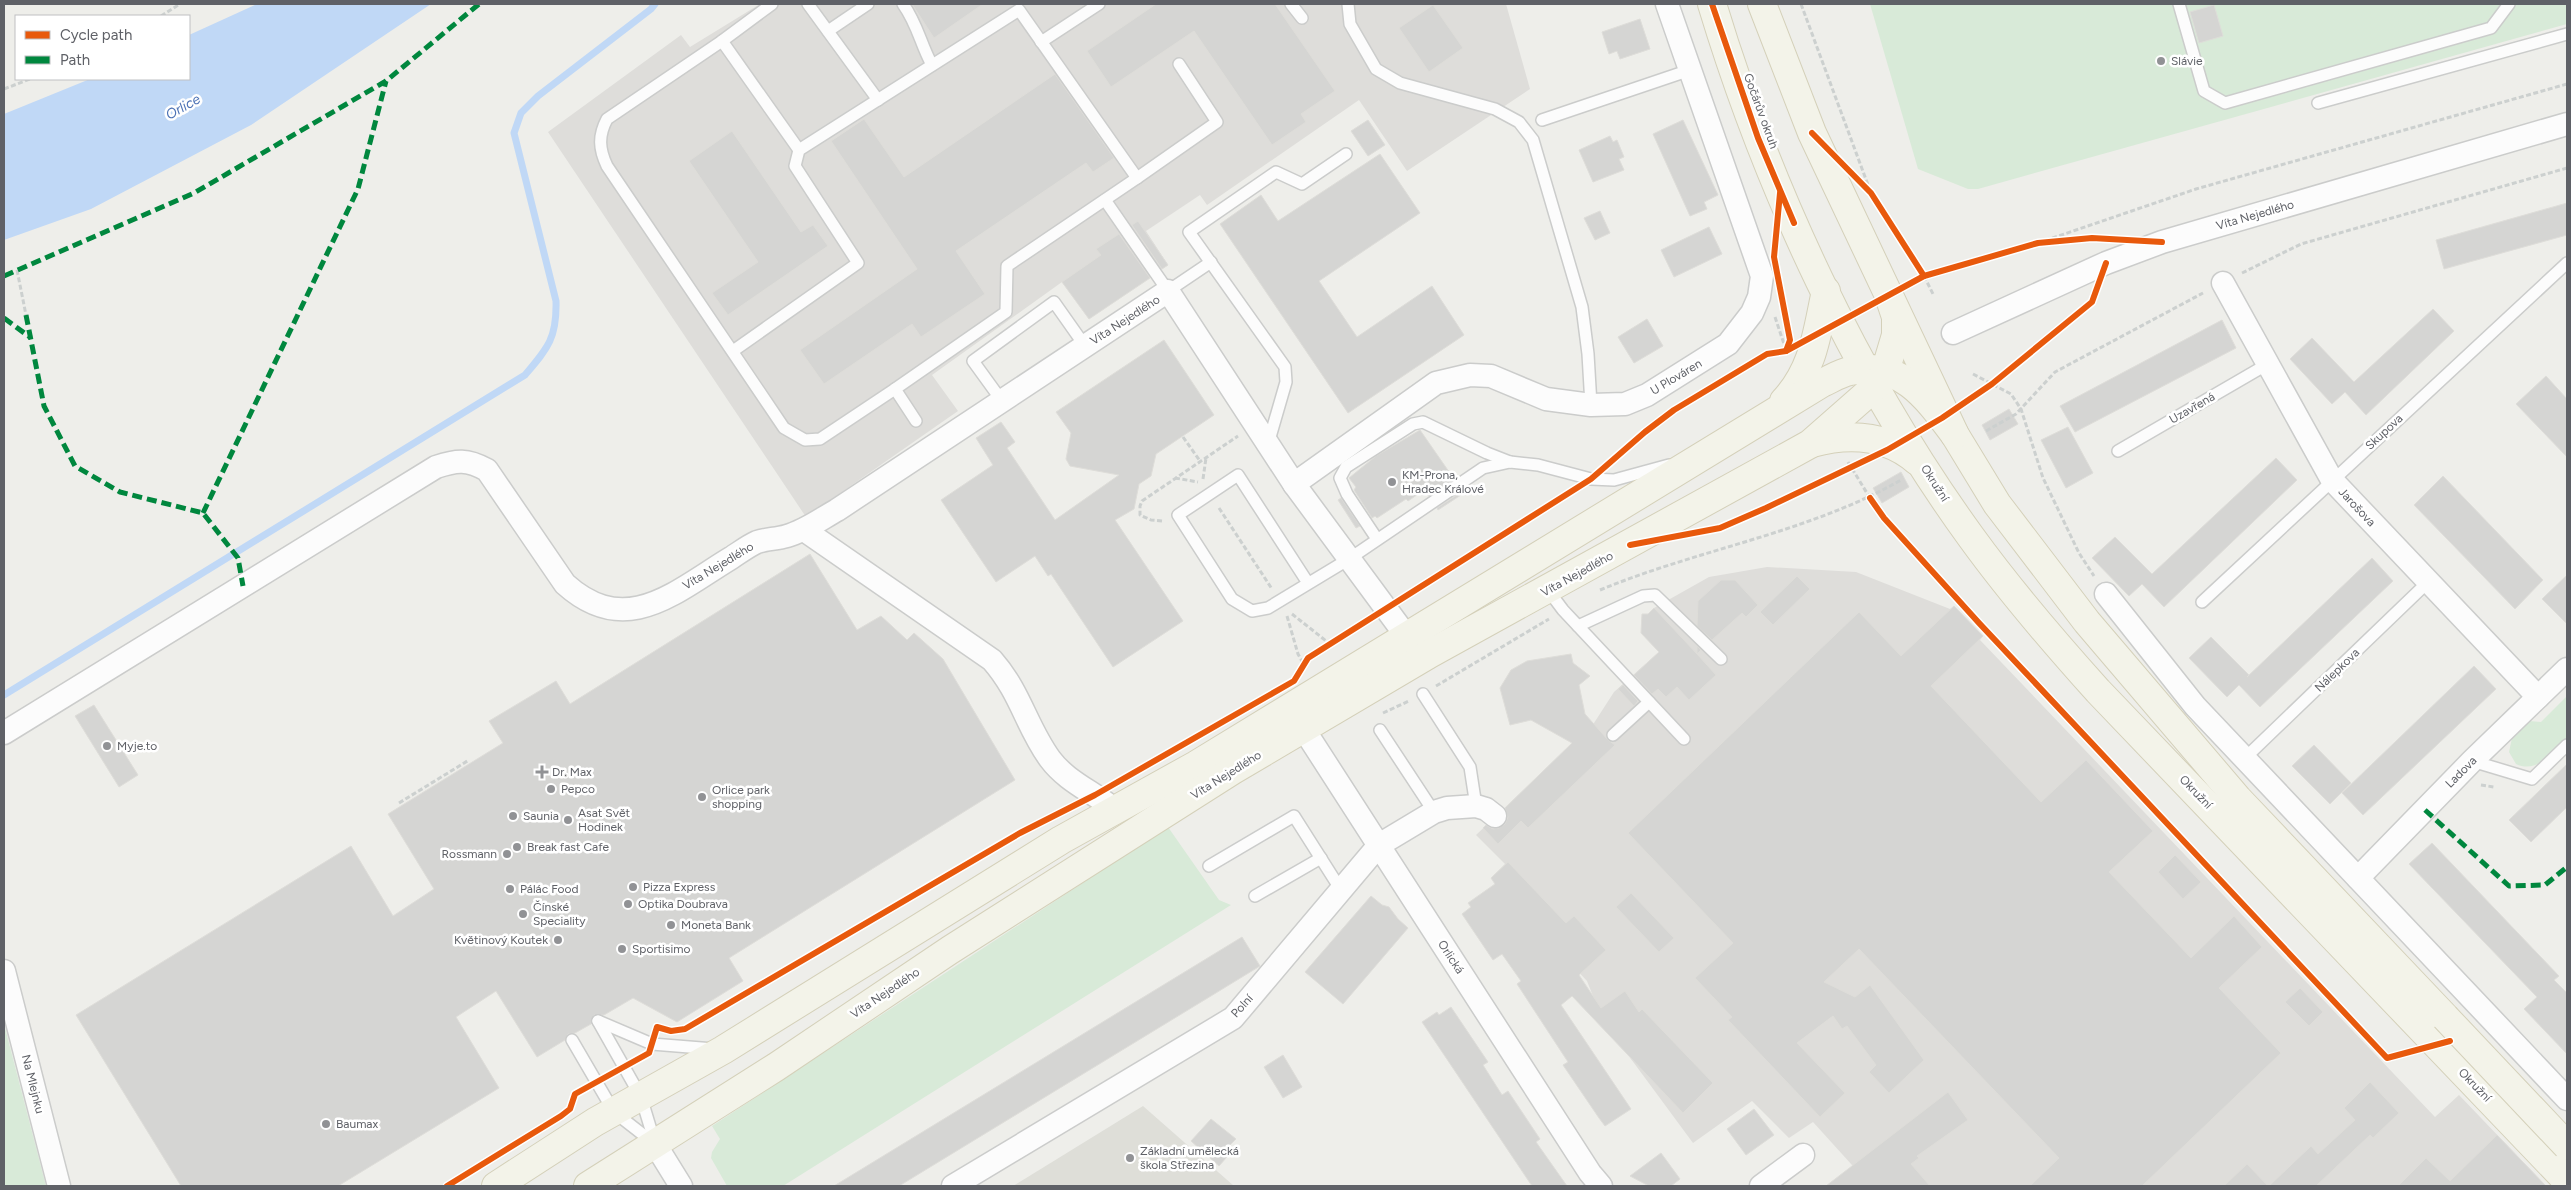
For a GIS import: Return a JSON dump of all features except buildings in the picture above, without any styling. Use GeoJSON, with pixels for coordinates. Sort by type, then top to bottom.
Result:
{"type":"FeatureCollection","features":[{"type":"Feature","properties":{"kind":"main road","name":"Gočárův okruh"},"geometry":{"type":"LineString","coordinates":[[1712,4],[1780,194],[1826,291],[1876,376]]}},
{"type":"Feature","properties":{"kind":"main road"},"geometry":{"type":"LineString","coordinates":[[1762,4],[1812,133],[1955,435]]}},
{"type":"Feature","properties":{"kind":"main road"},"geometry":{"type":"LineString","coordinates":[[1772,413],[1795,387],[1808,367],[1818,334],[1826,291]]}},
{"type":"Feature","properties":{"kind":"main road"},"geometry":{"type":"LineString","coordinates":[[1889,296],[1896,317],[1896,335],[1876,376],[1904,379],[1924,394],[1955,435]]}},
{"type":"Feature","properties":{"kind":"main road","name":"Víta Nejedlého"},"geometry":{"type":"LineString","coordinates":[[496,1186],[614,1112],[723,1050],[974,893],[1196,765],[1772,413],[1848,371],[1876,376]]}},
{"type":"Feature","properties":{"kind":"main road","name":"Víta Nejedlého"},"geometry":{"type":"LineString","coordinates":[[588,1186],[776,1067],[950,950],[1303,728],[1423,657],[1548,590],[1820,436],[1876,376]]}},
{"type":"Feature","properties":{"kind":"main road","name":"Okružní"},"geometry":{"type":"LineString","coordinates":[[1876,376],[1914,472],[2067,657],[2460,1020],[2567,1181]]}},
{"type":"Feature","properties":{"kind":"main road","name":"Okružní"},"geometry":{"type":"LineString","coordinates":[[1955,435],[1997,504],[2027,546],[2132,676],[2245,807],[2460,1020],[2561,1149]]}},
{"type":"Feature","properties":{"kind":"main road"},"geometry":{"type":"LineString","coordinates":[[1820,436],[1872,438],[1895,445],[1914,472]]}},
{"type":"Feature","properties":{"kind":"street","name":"U Plováren"},"geometry":{"type":"LineString","coordinates":[[1294,484],[1436,382],[1470,375],[1491,376],[1546,399],[1591,405],[1625,404],[1647,395],[1711,356],[1728,344],[1742,328],[1759,297],[1762,276],[1668,4]]}},
{"type":"Feature","properties":{"kind":"street","name":"Víta Nejedlého"},"geometry":{"type":"LineString","coordinates":[[1953,333],[2106,263],[2162,242],[2567,124]]}},
{"type":"Feature","properties":{"kind":"street","name":"Jarošova"},"geometry":{"type":"LineString","coordinates":[[2223,283],[2266,365],[2332,480],[2538,697]]}},
{"type":"Feature","properties":{"kind":"street","name":"Víta Nejedlého"},"geometry":{"type":"LineString","coordinates":[[4,733],[436,467],[456,460],[474,463],[487,470],[496,480],[565,584],[576,594],[602,607],[635,610],[658,602],[756,542],[804,530],[1168,291],[1294,484],[1407,637]]}},
{"type":"Feature","properties":{"kind":"street"},"geometry":{"type":"LineString","coordinates":[[804,530],[992,660],[1008,678],[1049,758],[1067,778],[1115,810]]}},
{"type":"Feature","properties":{"kind":"street","name":"Okružní"},"geometry":{"type":"LineString","coordinates":[[2106,594],[2195,706],[2358,878],[2460,1020],[2567,1099]]}},
{"type":"Feature","properties":{"kind":"street","name":"Ladova"},"geometry":{"type":"LineString","coordinates":[[2358,878],[2472,761],[2567,669]]}},
{"type":"Feature","properties":{"kind":"street","name":"Orlická"},"geometry":{"type":"LineString","coordinates":[[1303,728],[1590,1173],[1601,1186]]}},
{"type":"Feature","properties":{"kind":"street","name":"Polní"},"geometry":{"type":"LineString","coordinates":[[952,1186],[1232,1018],[1379,845],[1434,812],[1460,806],[1485,811]]}},
{"type":"Feature","properties":{"kind":"street","name":"Na Mlejnku"},"geometry":{"type":"LineString","coordinates":[[5,981],[58,1186]]}},
{"type":"Feature","properties":{"kind":"street"},"geometry":{"type":"LineString","coordinates":[[655,1144],[681,1186]]}},
{"type":"Feature","properties":{"kind":"street"},"geometry":{"type":"LineString","coordinates":[[1762,1186],[1803,1155]]}},
{"type":"Feature","properties":{"kind":"lane"},"geometry":{"type":"LineString","coordinates":[[772,4],[722,41],[607,119],[600,133],[600,144],[607,166],[784,428],[805,440],[820,439],[830,434],[1006,312],[1007,266],[1217,122],[1179,64]]}},
{"type":"Feature","properties":{"kind":"lane"},"geometry":{"type":"LineString","coordinates":[[808,4],[878,100]]}},
{"type":"Feature","properties":{"kind":"lane"},"geometry":{"type":"LineString","coordinates":[[828,31],[868,4]]}},
{"type":"Feature","properties":{"kind":"lane"},"geometry":{"type":"LineString","coordinates":[[903,4],[916,22],[923,48],[932,65]]}},
{"type":"Feature","properties":{"kind":"lane"},"geometry":{"type":"LineString","coordinates":[[1041,42],[1100,4]]}},
{"type":"Feature","properties":{"kind":"lane"},"geometry":{"type":"LineString","coordinates":[[1291,4],[1302,18]]}},
{"type":"Feature","properties":{"kind":"lane"},"geometry":{"type":"LineString","coordinates":[[1348,4],[1350,24],[1376,69],[1400,83],[1495,110],[1519,122],[1533,140],[1582,307],[1588,354],[1591,405]]}},
{"type":"Feature","properties":{"kind":"lane"},"geometry":{"type":"LineString","coordinates":[[2179,4],[2204,91],[2225,104],[2491,28],[2509,4]]}},
{"type":"Feature","properties":{"kind":"lane"},"geometry":{"type":"LineString","coordinates":[[733,351],[858,263],[795,166],[799,150],[1018,10],[1137,178]]}},
{"type":"Feature","properties":{"kind":"lane"},"geometry":{"type":"LineString","coordinates":[[2318,103],[2567,34]]}},
{"type":"Feature","properties":{"kind":"lane"},"geometry":{"type":"LineString","coordinates":[[722,41],[799,150]]}},
{"type":"Feature","properties":{"kind":"lane"},"geometry":{"type":"LineString","coordinates":[[1542,120],[1690,70]]}},
{"type":"Feature","properties":{"kind":"lane"},"geometry":{"type":"LineString","coordinates":[[1268,444],[1286,382],[1285,367],[1189,232],[1276,172],[1302,184],[1346,154]]}},
{"type":"Feature","properties":{"kind":"lane"},"geometry":{"type":"LineString","coordinates":[[1105,200],[1168,291],[1211,262]]}},
{"type":"Feature","properties":{"kind":"lane","name":"Skupova"},"geometry":{"type":"LineString","coordinates":[[2202,602],[2567,263]]}},
{"type":"Feature","properties":{"kind":"lane"},"geometry":{"type":"LineString","coordinates":[[1002,401],[973,361],[1054,302],[1085,346]]}},
{"type":"Feature","properties":{"kind":"lane","name":"Uzavřená"},"geometry":{"type":"LineString","coordinates":[[2118,451],[2266,365]]}},
{"type":"Feature","properties":{"kind":"lane"},"geometry":{"type":"LineString","coordinates":[[895,390],[916,421]]}},
{"type":"Feature","properties":{"kind":"lane"},"geometry":{"type":"LineString","coordinates":[[1377,539],[1347,494],[1340,478],[1346,467],[1413,424],[1423,422],[1510,462],[1538,465],[1591,480],[1614,480],[1709,452]]}},
{"type":"Feature","properties":{"kind":"lane"},"geometry":{"type":"LineString","coordinates":[[1308,583],[1238,475],[1178,514],[1232,600],[1252,611],[1268,608],[1350,559],[1477,471],[1510,462]]}},
{"type":"Feature","properties":{"kind":"lane","name":"Nálepkova"},"geometry":{"type":"LineString","coordinates":[[2245,758],[2428,582]]}},
{"type":"Feature","properties":{"kind":"lane"},"geometry":{"type":"LineString","coordinates":[[1548,590],[1578,626],[1684,739]]}},
{"type":"Feature","properties":{"kind":"lane"},"geometry":{"type":"LineString","coordinates":[[1578,626],[1643,596],[1655,595],[1721,659]]}},
{"type":"Feature","properties":{"kind":"lane"},"geometry":{"type":"LineString","coordinates":[[1423,694],[1470,767],[1485,811]]}},
{"type":"Feature","properties":{"kind":"lane"},"geometry":{"type":"LineString","coordinates":[[1613,735],[1649,702]]}},
{"type":"Feature","properties":{"kind":"lane"},"geometry":{"type":"LineString","coordinates":[[1380,730],[1434,812]]}},
{"type":"Feature","properties":{"kind":"lane"},"geometry":{"type":"LineString","coordinates":[[2472,761],[2532,779],[2567,745]]}},
{"type":"Feature","properties":{"kind":"lane"},"geometry":{"type":"LineString","coordinates":[[1209,866],[1294,816],[1341,890]]}},
{"type":"Feature","properties":{"kind":"lane"},"geometry":{"type":"LineString","coordinates":[[1255,896],[1321,858]]}},
{"type":"Feature","properties":{"kind":"lane"},"geometry":{"type":"LineString","coordinates":[[2456,1048],[2450,1041],[2460,1020]]}},
{"type":"Feature","properties":{"kind":"lane"},"geometry":{"type":"LineString","coordinates":[[655,1144],[641,1098],[598,1021],[652,1044],[723,1050]]}},
{"type":"Feature","properties":{"kind":"lane"},"geometry":{"type":"LineString","coordinates":[[572,1040],[614,1112],[655,1144]]}},
{"type":"Feature","properties":{"kind":"lane"},"geometry":{"type":"LineString","coordinates":[[2476,1069],[2561,1149],[2567,1165]]}},
{"type":"Feature","properties":{"kind":"lane"},"geometry":{"type":"LineString","coordinates":[[2561,1149],[2567,1138]]}},
{"type":"Feature","properties":{"kind":"path"},"geometry":{"type":"LineString","coordinates":[[163,15],[180,4]]}},
{"type":"Feature","properties":{"kind":"path"},"geometry":{"type":"LineString","coordinates":[[1802,4],[1876,201]]}},
{"type":"Feature","properties":{"kind":"path"},"geometry":{"type":"LineString","coordinates":[[4,89],[27,80]]}},
{"type":"Feature","properties":{"kind":"path"},"geometry":{"type":"LineString","coordinates":[[2029,246],[2196,189],[2567,84]]}},
{"type":"Feature","properties":{"kind":"path"},"geometry":{"type":"LineString","coordinates":[[1986,430],[2021,409],[2055,372],[2300,244],[2567,168]]}},
{"type":"Feature","properties":{"kind":"path"},"geometry":{"type":"LineString","coordinates":[[1858,180],[1872,193]]}},
{"type":"Feature","properties":{"kind":"path"},"geometry":{"type":"LineString","coordinates":[[2038,243],[2074,240]]}},
{"type":"Feature","properties":{"kind":"path"},"geometry":{"type":"LineString","coordinates":[[17,270],[26,316]]}},
{"type":"Feature","properties":{"kind":"path"},"geometry":{"type":"LineString","coordinates":[[1923,273],[1934,296]]}},
{"type":"Feature","properties":{"kind":"path"},"geometry":{"type":"LineString","coordinates":[[1889,296],[1923,273],[1934,274]]}},
{"type":"Feature","properties":{"kind":"path"},"geometry":{"type":"LineString","coordinates":[[1786,351],[1790,340],[1788,331]]}},
{"type":"Feature","properties":{"kind":"path"},"geometry":{"type":"LineString","coordinates":[[1776,353],[1786,351],[1818,334]]}},
{"type":"Feature","properties":{"kind":"path"},"geometry":{"type":"LineString","coordinates":[[1973,374],[2011,394],[2021,409],[2043,478],[2079,553],[2106,594]]}},
{"type":"Feature","properties":{"kind":"path"},"geometry":{"type":"LineString","coordinates":[[1985,389],[2000,377]]}},
{"type":"Feature","properties":{"kind":"path"},"geometry":{"type":"LineString","coordinates":[[1160,520],[1143,517],[1140,514],[1142,501],[1255,424]]}},
{"type":"Feature","properties":{"kind":"path"},"geometry":{"type":"LineString","coordinates":[[1183,436],[1200,461]]}},
{"type":"Feature","properties":{"kind":"path"},"geometry":{"type":"LineString","coordinates":[[1175,478],[1202,483],[1206,457]]}},
{"type":"Feature","properties":{"kind":"path"},"geometry":{"type":"LineString","coordinates":[[1843,471],[1860,463]]}},
{"type":"Feature","properties":{"kind":"path"},"geometry":{"type":"LineString","coordinates":[[1875,504],[1870,498],[1914,472]]}},
{"type":"Feature","properties":{"kind":"path"},"geometry":{"type":"LineString","coordinates":[[1209,494],[1280,601]]}},
{"type":"Feature","properties":{"kind":"path"},"geometry":{"type":"LineString","coordinates":[[1304,664],[1298,654],[1284,608],[1330,644]]}},
{"type":"Feature","properties":{"kind":"path"},"geometry":{"type":"LineString","coordinates":[[1323,649],[1338,639]]}},
{"type":"Feature","properties":{"kind":"path"},"geometry":{"type":"LineString","coordinates":[[1299,673],[1308,658]]}},
{"type":"Feature","properties":{"kind":"path"},"geometry":{"type":"LineString","coordinates":[[399,803],[469,760]]}},
{"type":"Feature","properties":{"kind":"path"},"geometry":{"type":"LineString","coordinates":[[2472,784],[2496,787]]}},
{"type":"Feature","properties":{"kind":"shaded area"},"geometry":{"type":"Polygon","coordinates":[[[760,4],[1506,4],[1530,89],[1407,171],[1359,100],[1207,205],[1200,195],[1146,231],[1168,265],[1089,319],[1062,282],[932,375],[958,411],[806,517],[548,132],[681,35],[690,47],[760,4]]]}},
{"type":"Feature","properties":{"kind":"shaded area"},"geometry":{"type":"Polygon","coordinates":[[[1767,567],[1856,572],[1950,609],[1954,606],[1983,636],[1980,640],[2435,1117],[2459,1095],[2546,1186],[1871,1186],[1813,1122],[1789,1138],[1752,1101],[1693,1143],[1603,1021],[1587,981],[1491,878],[1505,864],[1476,835],[1594,723],[1614,692],[1659,652],[1641,633],[1642,614],[1648,614],[1654,608],[1709,577],[1767,567]]]}},
{"type":"Feature","properties":{"kind":"shaded area","name":"Základní umělecká škola Střezina"},"geometry":{"type":"Polygon","coordinates":[[[1143,1106],[1234,1186],[1013,1186],[1143,1106]]]}},
{"type":"Feature","properties":{"kind":"green space","name":"Slávie"},"geometry":{"type":"Polygon","coordinates":[[[1870,4],[2567,4],[2567,24],[1978,189],[1968,189],[1918,169],[1870,4]]]}},
{"type":"Feature","properties":{"kind":"green space"},"geometry":{"type":"Polygon","coordinates":[[[2567,696],[2567,738],[2551,755],[2538,764],[2524,766],[2516,764],[2509,752],[2512,738],[2529,721],[2541,722],[2567,696]]]}},
{"type":"Feature","properties":{"kind":"green space"},"geometry":{"type":"Polygon","coordinates":[[[1168,827],[1219,900],[1231,905],[783,1186],[727,1186],[711,1158],[712,1152],[720,1139],[712,1126],[1168,827]]]}},
{"type":"Feature","properties":{"kind":"green space"},"geometry":{"type":"Polygon","coordinates":[[[4,1024],[46,1186],[4,1186],[4,1024]]]}},
{"type":"Feature","properties":{"kind":"water","name":"Orlice"},"geometry":{"type":"Polygon","coordinates":[[[257,4],[431,4],[251,125],[91,209],[4,240],[4,114],[88,80],[190,80],[190,35],[257,4]]]}},
{"type":"Feature","properties":{"kind":"waterway"},"geometry":{"type":"LineString","coordinates":[[4,695],[525,375],[550,342],[555,324],[556,301],[514,133],[521,113],[538,96],[655,4]]}},
{"type":"Feature","properties":{"kind":"marked path"},"geometry":{"type":"LineString","coordinates":[[4,276],[194,193],[386,81],[479,4]]}},
{"type":"Feature","properties":{"kind":"marked path"},"geometry":{"type":"LineString","coordinates":[[203,513],[358,189],[386,81]]}},
{"type":"Feature","properties":{"kind":"marked path"},"geometry":{"type":"LineString","coordinates":[[26,315],[44,406],[75,466],[120,492],[203,513],[238,558],[243,586]]}},
{"type":"Feature","properties":{"kind":"marked path"},"geometry":{"type":"LineString","coordinates":[[4,318],[31,338]]}},
{"type":"Feature","properties":{"kind":"marked path"},"geometry":{"type":"LineString","coordinates":[[2425,810],[2509,886],[2545,885],[2567,867]]}},
{"type":"Feature","properties":{"kind":"cycle path"},"geometry":{"type":"LineString","coordinates":[[1712,4],[1758,138],[1794,223]]}},
{"type":"Feature","properties":{"kind":"cycle path"},"geometry":{"type":"LineString","coordinates":[[1812,133],[1871,193],[1924,276],[2038,243],[2092,238],[2162,242]]}},
{"type":"Feature","properties":{"kind":"cycle path"},"geometry":{"type":"LineString","coordinates":[[1780,193],[1774,257],[1790,340],[1786,351]]}},
{"type":"Feature","properties":{"kind":"cycle path"},"geometry":{"type":"LineString","coordinates":[[1630,545],[1720,528],[1887,450],[1942,418],[1992,384],[2092,302],[2106,263]]}},
{"type":"Feature","properties":{"kind":"cycle path"},"geometry":{"type":"LineString","coordinates":[[447,1186],[561,1116],[570,1109],[575,1094],[649,1053],[657,1027],[671,1031],[685,1029],[1020,833],[1095,795],[1294,681],[1308,658],[1591,479],[1645,432],[1674,410],[1767,354],[1786,351],[1924,276]]}},
{"type":"Feature","properties":{"kind":"cycle path"},"geometry":{"type":"LineString","coordinates":[[1870,498],[1884,518],[1979,623],[2387,1058],[2450,1041]]}},
{"type":"Feature","properties":{"kind":"place","name":"Slávie"},"geometry":{"type":"Point","coordinates":[2161,61]}},
{"type":"Feature","properties":{"kind":"place","name":"KM-Prona, Hradec Králové"},"geometry":{"type":"Point","coordinates":[1392,482]}},
{"type":"Feature","properties":{"kind":"place","name":"Myje.to"},"geometry":{"type":"Point","coordinates":[107,746]}},
{"type":"Feature","properties":{"kind":"place","name":"Dr. Max"},"geometry":{"type":"Point","coordinates":[542,772]}},
{"type":"Feature","properties":{"kind":"place","name":"Pepco"},"geometry":{"type":"Point","coordinates":[551,789]}},
{"type":"Feature","properties":{"kind":"place","name":"Orlice park shopping"},"geometry":{"type":"Point","coordinates":[702,797]}},
{"type":"Feature","properties":{"kind":"place","name":"Saunia"},"geometry":{"type":"Point","coordinates":[513,816]}},
{"type":"Feature","properties":{"kind":"place","name":"Asat Svět Hodinek"},"geometry":{"type":"Point","coordinates":[568,820]}},
{"type":"Feature","properties":{"kind":"place","name":"Break fast Cafe"},"geometry":{"type":"Point","coordinates":[517,847]}},
{"type":"Feature","properties":{"kind":"place","name":"Rossmann"},"geometry":{"type":"Point","coordinates":[507,854]}},
{"type":"Feature","properties":{"kind":"place","name":"Pizza Express"},"geometry":{"type":"Point","coordinates":[633,887]}},
{"type":"Feature","properties":{"kind":"place","name":"Pálác Food"},"geometry":{"type":"Point","coordinates":[510,889]}},
{"type":"Feature","properties":{"kind":"place","name":"Optika Doubrava"},"geometry":{"type":"Point","coordinates":[628,904]}},
{"type":"Feature","properties":{"kind":"place","name":"Čínské Speciality"},"geometry":{"type":"Point","coordinates":[523,914]}},
{"type":"Feature","properties":{"kind":"place","name":"Moneta Bank"},"geometry":{"type":"Point","coordinates":[671,925]}},
{"type":"Feature","properties":{"kind":"place","name":"Květinový Koutek"},"geometry":{"type":"Point","coordinates":[558,940]}},
{"type":"Feature","properties":{"kind":"place","name":"Sportisimo"},"geometry":{"type":"Point","coordinates":[622,949]}},
{"type":"Feature","properties":{"kind":"place","name":"Baumax"},"geometry":{"type":"Point","coordinates":[326,1124]}},
{"type":"Feature","properties":{"kind":"place","name":"Základní umělecká škola Střezina"},"geometry":{"type":"Point","coordinates":[1130,1158]}}]}
